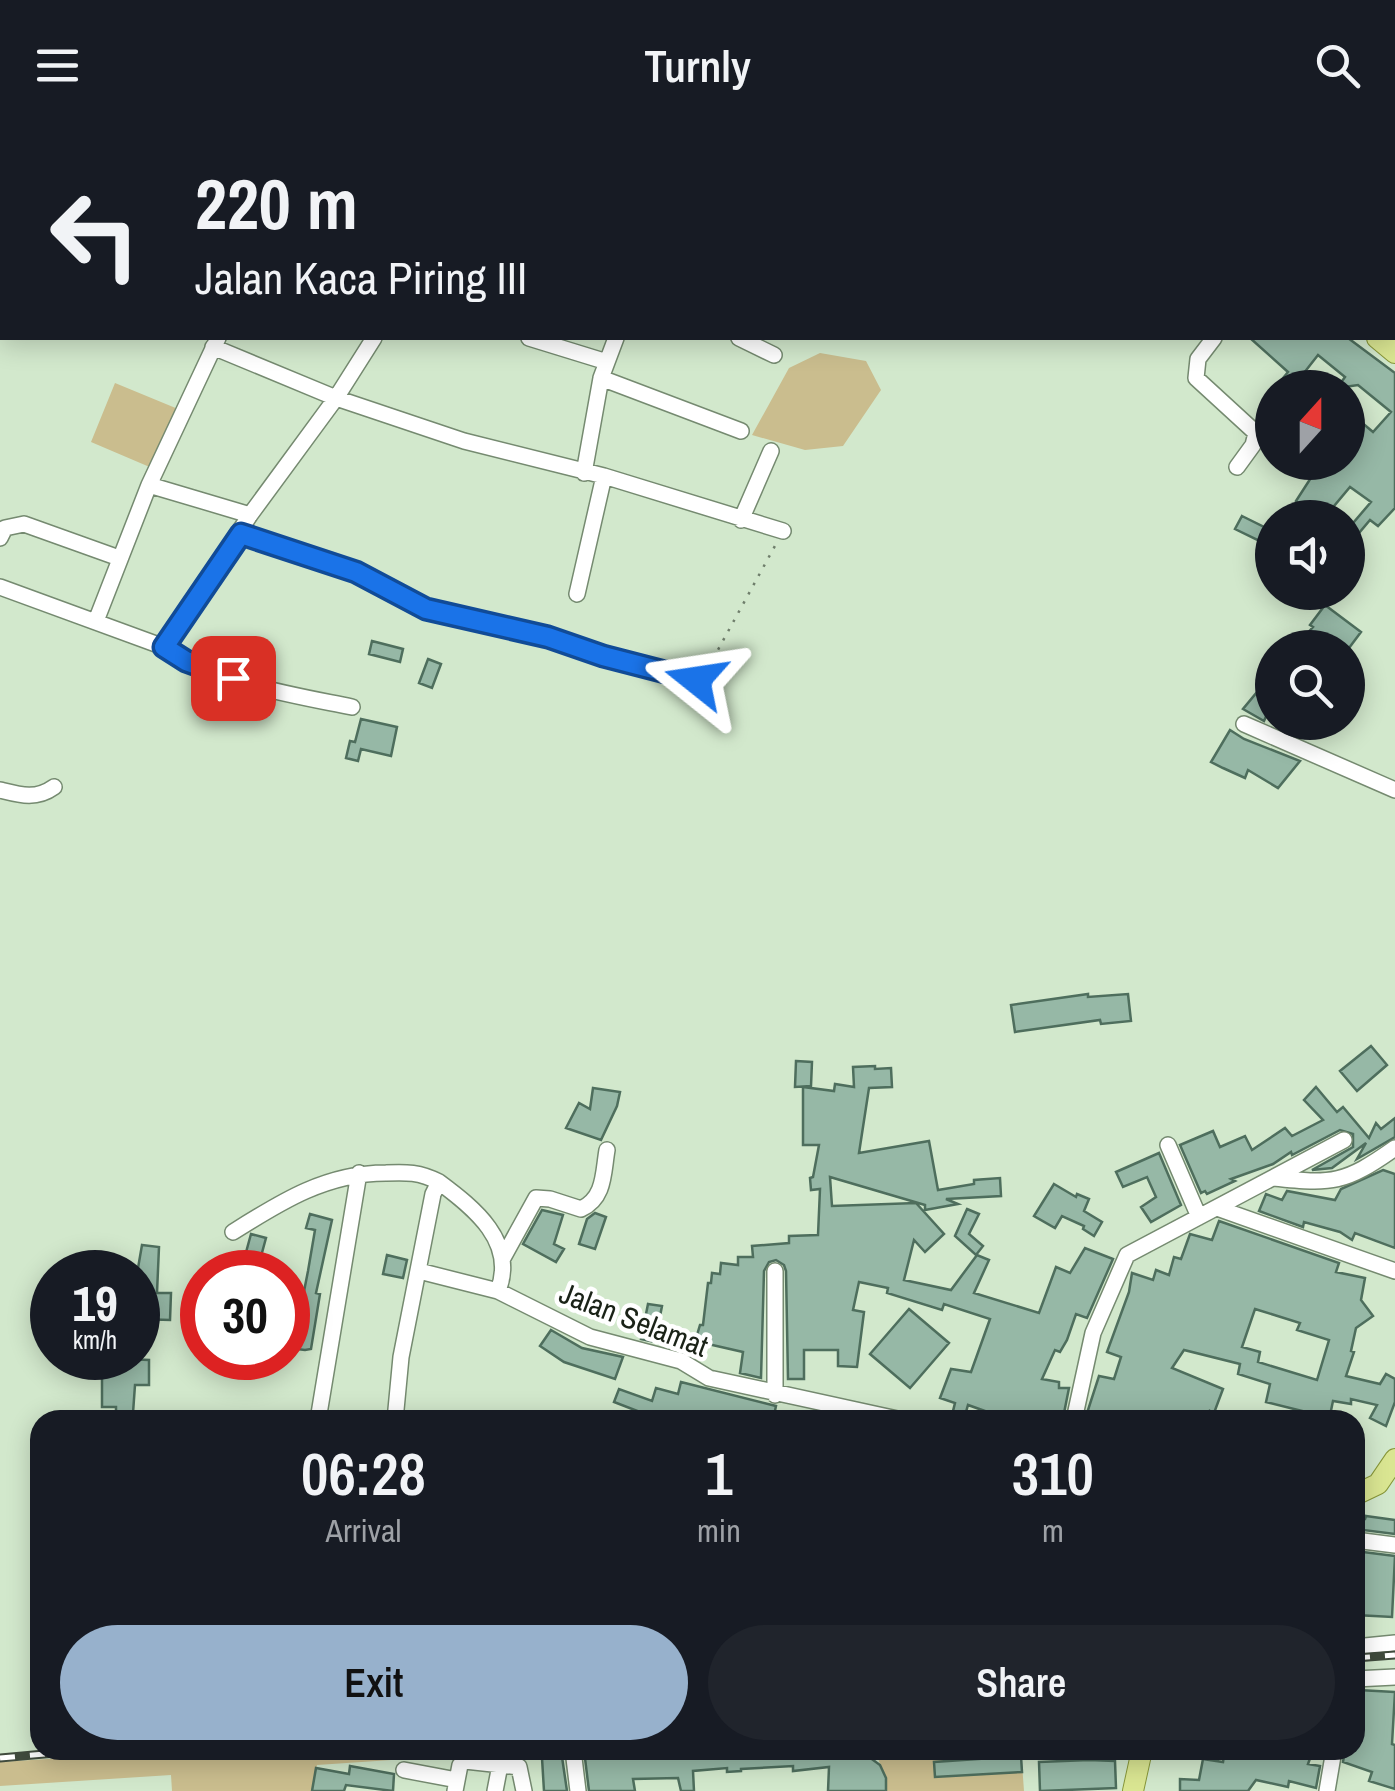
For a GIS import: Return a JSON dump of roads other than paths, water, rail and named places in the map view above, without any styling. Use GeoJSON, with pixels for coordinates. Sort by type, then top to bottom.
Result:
{"type":"FeatureCollection","features":[{"type":"Feature","properties":{"kind":"main road"},"geometry":{"type":"LineString","coordinates":[[1365,1490],[1378,1484],[1395,1459]]}},
{"type":"Feature","properties":{"kind":"main road"},"geometry":{"type":"LineString","coordinates":[[1133,1791],[1140,1760]]}},
{"type":"Feature","properties":{"kind":"street"},"geometry":{"type":"LineString","coordinates":[[164,647],[250,515],[336,398],[373,340]]}},
{"type":"Feature","properties":{"kind":"street"},"geometry":{"type":"LineString","coordinates":[[534,340],[741,431]]}},
{"type":"Feature","properties":{"kind":"street"},"geometry":{"type":"LineString","coordinates":[[584,473],[604,370],[615,340]]}},
{"type":"Feature","properties":{"kind":"street"},"geometry":{"type":"LineString","coordinates":[[743,340],[774,354]]}},
{"type":"Feature","properties":{"kind":"street"},"geometry":{"type":"LineString","coordinates":[[1212,340],[1198,359],[1196,378],[1256,433],[1253,445],[1237,467]]}},
{"type":"Feature","properties":{"kind":"street"},"geometry":{"type":"LineString","coordinates":[[96,621],[149,484],[216,342],[336,398],[464,442],[604,476],[783,531]]}},
{"type":"Feature","properties":{"kind":"street"},"geometry":{"type":"LineString","coordinates":[[740,520],[770,451]]}},
{"type":"Feature","properties":{"kind":"street"},"geometry":{"type":"LineString","coordinates":[[577,594],[588,532],[604,476]]}},
{"type":"Feature","properties":{"kind":"street"},"geometry":{"type":"LineString","coordinates":[[149,484],[250,515]]}},
{"type":"Feature","properties":{"kind":"street"},"geometry":{"type":"LineString","coordinates":[[0,538],[4,528],[24,524],[119,558]]}},
{"type":"Feature","properties":{"kind":"street"},"geometry":{"type":"LineString","coordinates":[[241,534],[356,572],[426,609],[548,637],[696,680]]}},
{"type":"Feature","properties":{"kind":"street"},"geometry":{"type":"LineString","coordinates":[[0,587],[164,647],[186,661],[261,688],[352,707]]}},
{"type":"Feature","properties":{"kind":"street"},"geometry":{"type":"LineString","coordinates":[[1244,724],[1395,790]]}},
{"type":"Feature","properties":{"kind":"street"},"geometry":{"type":"LineString","coordinates":[[0,790],[43,795],[54,787]]}},
{"type":"Feature","properties":{"kind":"street"},"geometry":{"type":"LineString","coordinates":[[1076,1410],[1093,1333],[1128,1255],[1344,1140]]}},
{"type":"Feature","properties":{"kind":"street"},"geometry":{"type":"LineString","coordinates":[[1168,1145],[1200,1216]]}},
{"type":"Feature","properties":{"kind":"street"},"geometry":{"type":"LineString","coordinates":[[1272,1178],[1328,1184],[1362,1170],[1395,1148]]}},
{"type":"Feature","properties":{"kind":"street"},"geometry":{"type":"LineString","coordinates":[[498,1291],[502,1258],[536,1198],[550,1198],[581,1209],[594,1203],[608,1150]]}},
{"type":"Feature","properties":{"kind":"street"},"geometry":{"type":"LineString","coordinates":[[233,1232],[311,1186],[359,1173],[406,1172],[423,1174],[439,1182],[481,1216],[492,1230],[502,1258]]}},
{"type":"Feature","properties":{"kind":"street"},"geometry":{"type":"LineString","coordinates":[[320,1410],[359,1173]]}},
{"type":"Feature","properties":{"kind":"street"},"geometry":{"type":"LineString","coordinates":[[397,1410],[401,1357],[433,1194],[439,1182]]}},
{"type":"Feature","properties":{"kind":"street"},"geometry":{"type":"LineString","coordinates":[[1216,1208],[1395,1271]]}},
{"type":"Feature","properties":{"kind":"street","name":"Jalan Selamat"},"geometry":{"type":"LineString","coordinates":[[419,1271],[498,1291],[590,1337],[681,1361],[709,1378],[852,1410]]}},
{"type":"Feature","properties":{"kind":"street"},"geometry":{"type":"LineString","coordinates":[[774,1394],[775,1271]]}},
{"type":"Feature","properties":{"kind":"street"},"geometry":{"type":"LineString","coordinates":[[1365,1541],[1395,1545]]}},
{"type":"Feature","properties":{"kind":"street"},"geometry":{"type":"LineString","coordinates":[[1365,1646],[1395,1643]]}},
{"type":"Feature","properties":{"kind":"street"},"geometry":{"type":"LineString","coordinates":[[1365,1679],[1395,1677]]}},
{"type":"Feature","properties":{"kind":"street"},"geometry":{"type":"LineString","coordinates":[[574,1760],[578,1791]]}},
{"type":"Feature","properties":{"kind":"street"},"geometry":{"type":"LineString","coordinates":[[1327,1791],[1332,1760]]}},
{"type":"Feature","properties":{"kind":"street"},"geometry":{"type":"LineString","coordinates":[[404,1770],[456,1786],[462,1762],[520,1767],[524,1791]]}},
{"type":"Feature","properties":{"kind":"street"},"geometry":{"type":"LineString","coordinates":[[495,1791],[500,1765]]}},
{"type":"Feature","properties":{"kind":"railway"},"geometry":{"type":"LineString","coordinates":[[1365,1657],[1395,1655]]}},
{"type":"Feature","properties":{"kind":"railway"},"geometry":{"type":"LineString","coordinates":[[0,1758],[30,1755]]}}]}
